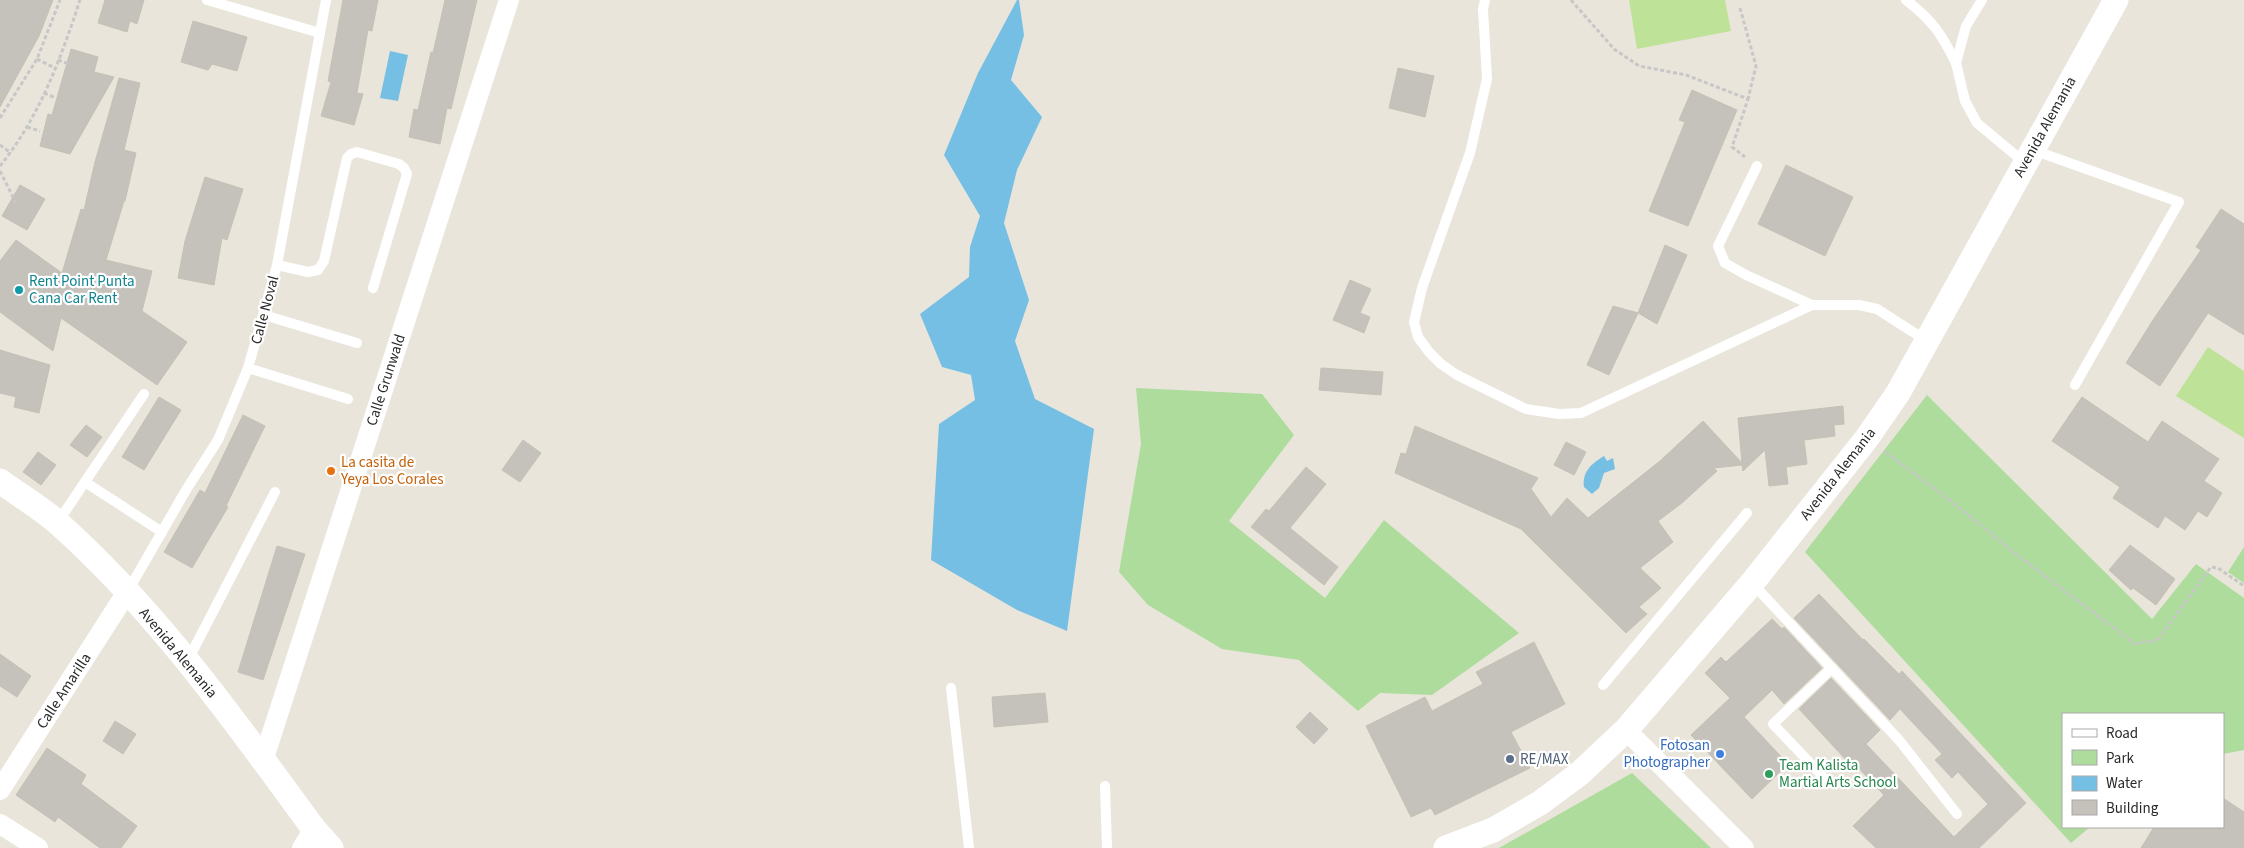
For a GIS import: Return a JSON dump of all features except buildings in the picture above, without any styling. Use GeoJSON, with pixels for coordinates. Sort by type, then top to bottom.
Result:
{"type":"FeatureCollection","features":[{"type":"Feature","properties":{"kind":"street","name":"Calle Grunwald"},"geometry":{"type":"LineString","coordinates":[[264,761],[509,0]]}},
{"type":"Feature","properties":{"kind":"street","name":"Avenida Alemania"},"geometry":{"type":"LineString","coordinates":[[1446,848],[1493,830],[1540,803],[1579,774],[1626,730],[1752,583],[1867,438],[1898,393],[1928,342],[2028,156],[2116,0]]}},
{"type":"Feature","properties":{"kind":"street","name":"Avenida Alemania"},"geometry":{"type":"LineString","coordinates":[[0,481],[58,523],[128,592],[187,661],[264,761],[308,839],[331,848]]}},
{"type":"Feature","properties":{"kind":"street","name":"Calle Amarilla"},"geometry":{"type":"LineString","coordinates":[[0,790],[128,592]]}},
{"type":"Feature","properties":{"kind":"street"},"geometry":{"type":"LineString","coordinates":[[1626,730],[1744,848]]}},
{"type":"Feature","properties":{"kind":"street"},"geometry":{"type":"LineString","coordinates":[[0,824],[38,848]]}},
{"type":"Feature","properties":{"kind":"lane"},"geometry":{"type":"LineString","coordinates":[[208,0],[320,33]]}},
{"type":"Feature","properties":{"kind":"lane","name":"Calle Noval"},"geometry":{"type":"LineString","coordinates":[[128,592],[218,440],[248,368],[277,265],[326,0]]}},
{"type":"Feature","properties":{"kind":"lane"},"geometry":{"type":"LineString","coordinates":[[1485,0],[1483,9],[1487,79],[1470,153],[1422,288],[1414,322],[1418,337],[1441,364],[1457,375],[1526,409],[1559,414],[1581,413],[1812,305],[1859,304],[1877,310],[1928,342]]}},
{"type":"Feature","properties":{"kind":"lane"},"geometry":{"type":"LineString","coordinates":[[1906,0],[1932,22],[1944,38],[1956,63],[1965,101],[1977,123],[2028,156],[2179,202],[2075,384]]}},
{"type":"Feature","properties":{"kind":"lane"},"geometry":{"type":"LineString","coordinates":[[1956,63],[1966,26],[1982,0]]}},
{"type":"Feature","properties":{"kind":"lane"},"geometry":{"type":"LineString","coordinates":[[277,265],[308,272],[318,270],[324,261],[348,158],[351,154],[357,152],[399,164],[407,174],[373,288]]}},
{"type":"Feature","properties":{"kind":"lane"},"geometry":{"type":"LineString","coordinates":[[1757,166],[1718,246],[1726,263],[1812,305]]}},
{"type":"Feature","properties":{"kind":"lane"},"geometry":{"type":"LineString","coordinates":[[264,315],[357,343]]}},
{"type":"Feature","properties":{"kind":"lane"},"geometry":{"type":"LineString","coordinates":[[248,368],[348,399]]}},
{"type":"Feature","properties":{"kind":"lane"},"geometry":{"type":"LineString","coordinates":[[58,523],[144,394]]}},
{"type":"Feature","properties":{"kind":"lane"},"geometry":{"type":"LineString","coordinates":[[85,482],[162,532]]}},
{"type":"Feature","properties":{"kind":"lane"},"geometry":{"type":"LineString","coordinates":[[187,661],[275,492]]}},
{"type":"Feature","properties":{"kind":"lane"},"geometry":{"type":"LineString","coordinates":[[1603,685],[1747,513]]}},
{"type":"Feature","properties":{"kind":"lane"},"geometry":{"type":"LineString","coordinates":[[1752,583],[1899,740],[1957,814]]}},
{"type":"Feature","properties":{"kind":"lane"},"geometry":{"type":"LineString","coordinates":[[1829,783],[1773,724],[1832,668]]}},
{"type":"Feature","properties":{"kind":"lane"},"geometry":{"type":"LineString","coordinates":[[951,688],[969,848]]}},
{"type":"Feature","properties":{"kind":"lane"},"geometry":{"type":"LineString","coordinates":[[1105,786],[1107,848]]}},
{"type":"Feature","properties":{"kind":"path"},"geometry":{"type":"LineString","coordinates":[[0,118],[37,59],[60,0]]}},
{"type":"Feature","properties":{"kind":"path"},"geometry":{"type":"LineString","coordinates":[[0,166],[11,153],[39,108],[80,0]]}},
{"type":"Feature","properties":{"kind":"path"},"geometry":{"type":"LineString","coordinates":[[1571,0],[1614,49],[1639,66],[1686,75],[1748,99]]}},
{"type":"Feature","properties":{"kind":"path"},"geometry":{"type":"LineString","coordinates":[[1740,8],[1756,66],[1748,99],[1732,147],[1757,166]]}},
{"type":"Feature","properties":{"kind":"path"},"geometry":{"type":"LineString","coordinates":[[37,59],[55,68]]}},
{"type":"Feature","properties":{"kind":"path"},"geometry":{"type":"LineString","coordinates":[[58,60],[69,64]]}},
{"type":"Feature","properties":{"kind":"path"},"geometry":{"type":"LineString","coordinates":[[44,93],[56,98]]}},
{"type":"Feature","properties":{"kind":"path"},"geometry":{"type":"LineString","coordinates":[[27,127],[40,131]]}},
{"type":"Feature","properties":{"kind":"path"},"geometry":{"type":"LineString","coordinates":[[0,146],[11,153]]}},
{"type":"Feature","properties":{"kind":"path"},"geometry":{"type":"LineString","coordinates":[[0,171],[16,203]]}},
{"type":"Feature","properties":{"kind":"path"},"geometry":{"type":"LineString","coordinates":[[1867,438],[2135,644],[2158,640],[2211,567],[2218,568],[2244,586]]}},
{"type":"Feature","properties":{"kind":"green space"},"geometry":{"type":"Polygon","coordinates":[[[1629,0],[1725,0],[1731,31],[1637,49],[1629,0]]]}},
{"type":"Feature","properties":{"kind":"green space"},"geometry":{"type":"Polygon","coordinates":[[[2208,347],[2244,371],[2244,438],[2176,396],[2208,347]]]}},
{"type":"Feature","properties":{"kind":"green space"},"geometry":{"type":"Polygon","coordinates":[[[1136,388],[1262,394],[1294,435],[1229,521],[1325,598],[1384,520],[1519,633],[1432,695],[1380,693],[1358,711],[1299,660],[1222,649],[1148,605],[1119,572],[1141,444],[1136,388]]]}},
{"type":"Feature","properties":{"kind":"green space"},"geometry":{"type":"Polygon","coordinates":[[[1927,395],[2152,619],[2196,564],[2244,598],[2244,750],[2224,754],[2224,713],[2062,713],[2062,828],[2089,828],[2071,843],[1805,552],[1927,395]]]}},
{"type":"Feature","properties":{"kind":"green space"},"geometry":{"type":"Polygon","coordinates":[[[2244,547],[2244,583],[2228,572],[2244,547]]]}},
{"type":"Feature","properties":{"kind":"green space"},"geometry":{"type":"Polygon","coordinates":[[[1632,773],[1711,848],[1499,848],[1632,773]]]}},
{"type":"Feature","properties":{"kind":"water"},"geometry":{"type":"Polygon","coordinates":[[[1017,0],[1019,0],[1024,35],[1011,80],[1042,117],[1017,170],[1004,223],[1029,300],[1015,341],[1035,399],[1094,429],[1067,631],[1017,610],[931,560],[939,424],[975,400],[971,375],[942,367],[920,314],[969,277],[970,247],[980,216],[944,155],[978,73],[1017,0]]]}},
{"type":"Feature","properties":{"kind":"water"},"geometry":{"type":"Polygon","coordinates":[[[390,51],[408,55],[398,101],[380,98],[390,51]]]}},
{"type":"Feature","properties":{"kind":"water"},"geometry":{"type":"Polygon","coordinates":[[[1604,456],[1607,461],[1613,458],[1615,469],[1604,473],[1599,488],[1592,494],[1584,487],[1584,477],[1591,465],[1604,456]]]}},
{"type":"Feature","properties":{"kind":"place","name":"Rent Point Punta Cana Car Rent"},"geometry":{"type":"Point","coordinates":[19,290]}},
{"type":"Feature","properties":{"kind":"place","name":"La casita de Yeya Los Corales"},"geometry":{"type":"Point","coordinates":[331,471]}},
{"type":"Feature","properties":{"kind":"place","name":"Fotosan Photographer"},"geometry":{"type":"Point","coordinates":[1720,754]}},
{"type":"Feature","properties":{"kind":"place","name":"RE/MAX"},"geometry":{"type":"Point","coordinates":[1510,759]}},
{"type":"Feature","properties":{"kind":"place","name":"Team Kalista Martial Arts School"},"geometry":{"type":"Point","coordinates":[1769,774]}}]}
